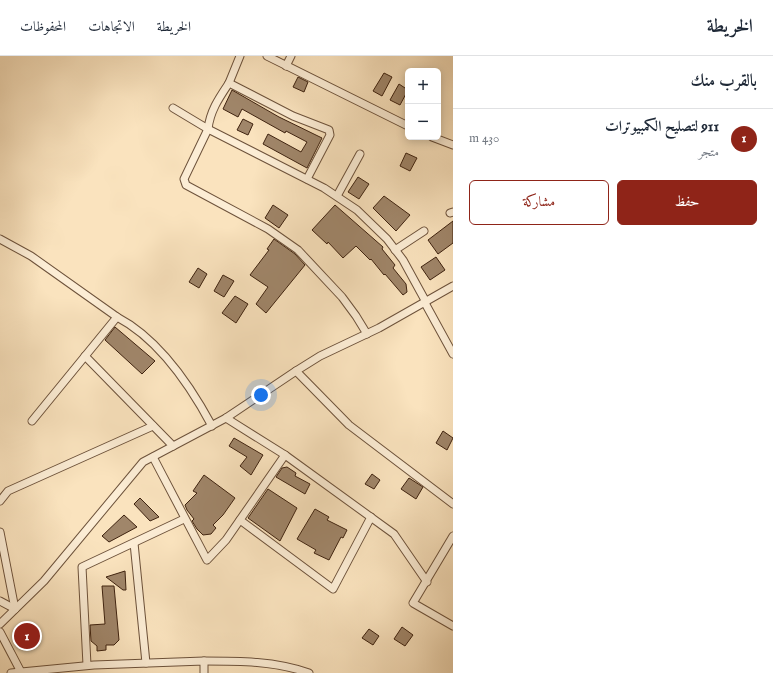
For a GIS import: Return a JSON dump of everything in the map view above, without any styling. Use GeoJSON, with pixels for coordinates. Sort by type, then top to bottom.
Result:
{"type":"FeatureCollection","features":[{"type":"Feature","properties":{"kind":"street"},"geometry":{"type":"LineString","coordinates":[[240,56],[229,83],[214,107],[210,117],[208,129],[184,179],[186,185],[268,229],[298,250],[342,297],[367,334]]}},
{"type":"Feature","properties":{"kind":"street"},"geometry":{"type":"LineString","coordinates":[[267,56],[405,125]]}},
{"type":"Feature","properties":{"kind":"street"},"geometry":{"type":"LineString","coordinates":[[286,66],[292,56]]}},
{"type":"Feature","properties":{"kind":"street"},"geometry":{"type":"LineString","coordinates":[[229,83],[293,116],[329,130],[330,135],[307,179]]}},
{"type":"Feature","properties":{"kind":"street"},"geometry":{"type":"LineString","coordinates":[[173,108],[208,129],[307,179],[337,196],[372,223],[396,250],[426,302],[453,354]]}},
{"type":"Feature","properties":{"kind":"street"},"geometry":{"type":"LineString","coordinates":[[440,140],[453,145]]}},
{"type":"Feature","properties":{"kind":"street"},"geometry":{"type":"LineString","coordinates":[[337,196],[360,154]]}},
{"type":"Feature","properties":{"kind":"street"},"geometry":{"type":"LineString","coordinates":[[396,250],[424,231]]}},
{"type":"Feature","properties":{"kind":"street"},"geometry":{"type":"LineString","coordinates":[[0,239],[31,256],[117,317],[129,323],[165,356],[201,407],[212,426]]}},
{"type":"Feature","properties":{"kind":"street"},"geometry":{"type":"LineString","coordinates":[[0,624],[44,581],[144,462],[226,418],[320,356],[367,334],[453,286]]}},
{"type":"Feature","properties":{"kind":"street"},"geometry":{"type":"LineString","coordinates":[[32,421],[117,317]]}},
{"type":"Feature","properties":{"kind":"street"},"geometry":{"type":"LineString","coordinates":[[85,356],[173,446]]}},
{"type":"Feature","properties":{"kind":"street"},"geometry":{"type":"LineString","coordinates":[[296,371],[349,425],[453,504]]}},
{"type":"Feature","properties":{"kind":"street"},"geometry":{"type":"LineString","coordinates":[[226,418],[285,455],[394,534],[427,582]]}},
{"type":"Feature","properties":{"kind":"street"},"geometry":{"type":"LineString","coordinates":[[0,500],[8,491],[153,426]]}},
{"type":"Feature","properties":{"kind":"street"},"geometry":{"type":"LineString","coordinates":[[153,457],[184,519],[207,560],[226,540],[285,455]]}},
{"type":"Feature","properties":{"kind":"street"},"geometry":{"type":"LineString","coordinates":[[240,520],[333,589],[371,517]]}},
{"type":"Feature","properties":{"kind":"street"},"geometry":{"type":"LineString","coordinates":[[87,666],[82,567],[184,519]]}},
{"type":"Feature","properties":{"kind":"street"},"geometry":{"type":"LineString","coordinates":[[0,532],[15,609]]}},
{"type":"Feature","properties":{"kind":"street"},"geometry":{"type":"LineString","coordinates":[[453,536],[414,603],[453,626]]}},
{"type":"Feature","properties":{"kind":"street"},"geometry":{"type":"LineString","coordinates":[[134,542],[146,663]]}},
{"type":"Feature","properties":{"kind":"street"},"geometry":{"type":"LineString","coordinates":[[0,600],[15,609]]}},
{"type":"Feature","properties":{"kind":"street"},"geometry":{"type":"LineString","coordinates":[[0,632],[21,672]]}},
{"type":"Feature","properties":{"kind":"street"},"geometry":{"type":"LineString","coordinates":[[204,661],[204,673]]}},
{"type":"Feature","properties":{"kind":"street"},"geometry":{"type":"LineString","coordinates":[[11,673],[87,666],[204,661],[249,661],[292,667],[309,673]]}},
{"type":"Feature","properties":{"kind":"building"},"geometry":{"type":"Polygon","coordinates":[[[384,73],[392,77],[382,96],[373,91],[384,73]]]}},
{"type":"Feature","properties":{"kind":"building"},"geometry":{"type":"Polygon","coordinates":[[[298,77],[308,82],[304,92],[293,87],[298,77]]]}},
{"type":"Feature","properties":{"kind":"building"},"geometry":{"type":"Polygon","coordinates":[[[399,84],[405,88],[405,96],[400,105],[390,100],[399,84]]]}},
{"type":"Feature","properties":{"kind":"building"},"geometry":{"type":"Polygon","coordinates":[[[232,90],[279,117],[322,138],[307,168],[263,144],[268,134],[301,152],[307,142],[286,131],[285,133],[242,109],[238,117],[223,109],[232,90]]]}},
{"type":"Feature","properties":{"kind":"building"},"geometry":{"type":"Polygon","coordinates":[[[243,119],[253,124],[248,135],[237,130],[243,119]]]}},
{"type":"Feature","properties":{"kind":"building"},"geometry":{"type":"Polygon","coordinates":[[[406,153],[417,158],[410,171],[400,166],[406,153]]]}},
{"type":"Feature","properties":{"kind":"building"},"geometry":{"type":"Polygon","coordinates":[[[358,177],[369,184],[359,199],[348,192],[358,177]]]}},
{"type":"Feature","properties":{"kind":"building"},"geometry":{"type":"Polygon","coordinates":[[[384,196],[410,215],[396,231],[373,208],[384,196]]]}},
{"type":"Feature","properties":{"kind":"building"},"geometry":{"type":"Polygon","coordinates":[[[273,205],[288,215],[279,228],[265,218],[273,205]]]}},
{"type":"Feature","properties":{"kind":"building"},"geometry":{"type":"Polygon","coordinates":[[[335,205],[383,247],[382,249],[395,265],[393,268],[406,284],[407,292],[403,295],[371,259],[370,260],[356,246],[343,258],[328,242],[327,244],[312,230],[335,205]]]}},
{"type":"Feature","properties":{"kind":"building"},"geometry":{"type":"Polygon","coordinates":[[[453,221],[453,243],[438,254],[428,240],[453,221]]]}},
{"type":"Feature","properties":{"kind":"building"},"geometry":{"type":"Polygon","coordinates":[[[274,239],[295,254],[305,265],[266,313],[256,304],[268,287],[250,275],[269,250],[267,249],[274,239]]]}},
{"type":"Feature","properties":{"kind":"building"},"geometry":{"type":"Polygon","coordinates":[[[436,257],[445,270],[430,280],[421,267],[436,257]]]}},
{"type":"Feature","properties":{"kind":"building"},"geometry":{"type":"Polygon","coordinates":[[[198,268],[207,274],[199,288],[189,282],[198,268]]]}},
{"type":"Feature","properties":{"kind":"building"},"geometry":{"type":"Polygon","coordinates":[[[223,275],[234,281],[224,297],[214,291],[223,275]]]}},
{"type":"Feature","properties":{"kind":"building"},"geometry":{"type":"Polygon","coordinates":[[[235,296],[248,304],[236,323],[222,313],[235,296]]]}},
{"type":"Feature","properties":{"kind":"building"},"geometry":{"type":"Polygon","coordinates":[[[115,327],[155,361],[142,374],[105,340],[115,327]]]}},
{"type":"Feature","properties":{"kind":"building"},"geometry":{"type":"Polygon","coordinates":[[[443,431],[453,438],[447,450],[436,443],[443,431]]]}},
{"type":"Feature","properties":{"kind":"building"},"geometry":{"type":"Polygon","coordinates":[[[234,438],[263,455],[251,475],[240,466],[247,457],[229,446],[234,438]]]}},
{"type":"Feature","properties":{"kind":"building"},"geometry":{"type":"Polygon","coordinates":[[[287,467],[296,473],[295,476],[310,484],[305,494],[276,477],[282,468],[287,467]]]}},
{"type":"Feature","properties":{"kind":"building"},"geometry":{"type":"Polygon","coordinates":[[[372,474],[380,480],[374,489],[365,484],[372,474]]]}},
{"type":"Feature","properties":{"kind":"building"},"geometry":{"type":"Polygon","coordinates":[[[204,475],[235,498],[223,515],[213,525],[216,528],[211,534],[203,535],[192,521],[194,519],[185,505],[197,493],[193,491],[204,475]]]}},
{"type":"Feature","properties":{"kind":"building"},"geometry":{"type":"Polygon","coordinates":[[[409,478],[423,487],[416,499],[401,489],[409,478]]]}},
{"type":"Feature","properties":{"kind":"building"},"geometry":{"type":"Polygon","coordinates":[[[268,489],[297,508],[280,541],[248,518],[268,489]]]}},
{"type":"Feature","properties":{"kind":"building"},"geometry":{"type":"Polygon","coordinates":[[[140,498],[159,517],[150,521],[134,504],[140,498]]]}},
{"type":"Feature","properties":{"kind":"building"},"geometry":{"type":"Polygon","coordinates":[[[315,509],[329,517],[327,520],[347,530],[343,538],[341,537],[329,560],[314,553],[316,550],[297,539],[315,509]]]}},
{"type":"Feature","properties":{"kind":"building"},"geometry":{"type":"Polygon","coordinates":[[[124,515],[137,527],[109,542],[102,536],[124,515]]]}},
{"type":"Feature","properties":{"kind":"building"},"geometry":{"type":"Polygon","coordinates":[[[125,571],[126,590],[123,590],[106,577],[125,571]]]}},
{"type":"Feature","properties":{"kind":"building"},"geometry":{"type":"Polygon","coordinates":[[[102,586],[114,586],[119,640],[114,645],[106,645],[106,650],[97,651],[97,646],[91,641],[90,625],[105,624],[102,586]]]}},
{"type":"Feature","properties":{"kind":"building"},"geometry":{"type":"Polygon","coordinates":[[[402,627],[413,635],[405,646],[394,639],[402,627]]]}},
{"type":"Feature","properties":{"kind":"building"},"geometry":{"type":"Polygon","coordinates":[[[369,629],[379,636],[373,645],[362,638],[369,629]]]}},
{"type":"Feature","properties":{"kind":"place","name":"911 لتصليح الكمبيوترات"},"geometry":{"type":"Point","coordinates":[27,636]}}]}
